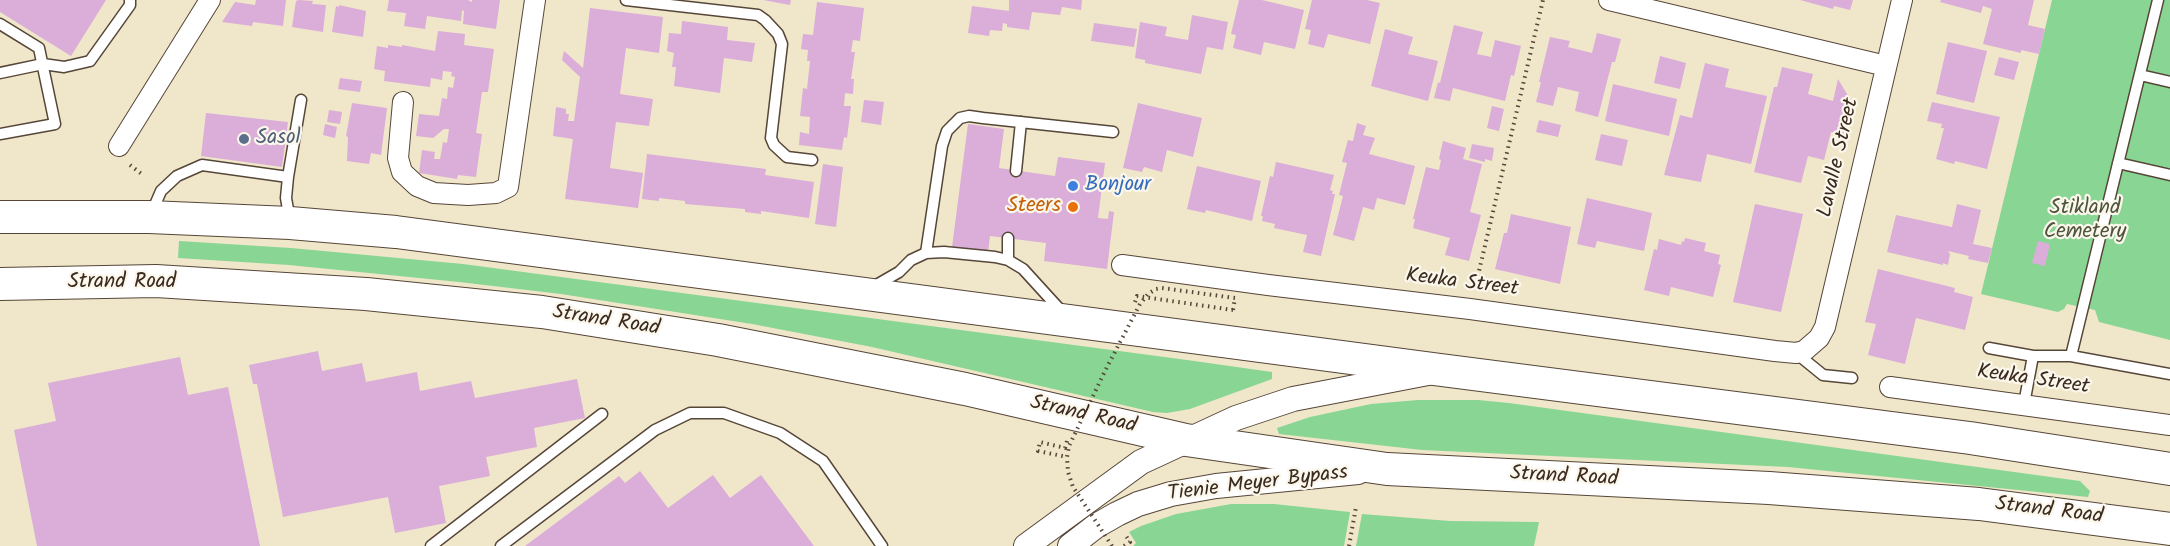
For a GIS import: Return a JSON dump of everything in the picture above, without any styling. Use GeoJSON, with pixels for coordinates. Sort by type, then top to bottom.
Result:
{"type":"FeatureCollection","features":[{"type":"Feature","properties":{"kind":"main road"},"geometry":{"type":"LineString","coordinates":[[0,217],[149,217],[290,223],[418,235],[1970,438],[2170,469]]}},
{"type":"Feature","properties":{"kind":"main road","name":"Strand Road"},"geometry":{"type":"LineString","coordinates":[[0,284],[179,283],[366,294],[542,312],[718,340],[953,386],[1186,440],[1387,469],[1769,488],[1944,501],[2170,529]]}},
{"type":"Feature","properties":{"kind":"street"},"geometry":{"type":"LineString","coordinates":[[119,146],[210,0]]}},
{"type":"Feature","properties":{"kind":"street"},"geometry":{"type":"LineString","coordinates":[[403,102],[398,158],[402,172],[417,186],[434,192],[468,195],[496,193],[508,187],[535,0]]}},
{"type":"Feature","properties":{"kind":"street"},"geometry":{"type":"LineString","coordinates":[[1610,0],[1886,66]]}},
{"type":"Feature","properties":{"kind":"street","name":"Lavalle Street"},"geometry":{"type":"LineString","coordinates":[[1796,353],[1812,345],[1825,327],[1902,0]]}},
{"type":"Feature","properties":{"kind":"street","name":"Keuka Street"},"geometry":{"type":"LineString","coordinates":[[1122,265],[1796,353]]}},
{"type":"Feature","properties":{"kind":"street","name":"Tienie Meyer Bypass"},"geometry":{"type":"LineString","coordinates":[[1026,546],[1141,462],[1236,418],[1293,399],[1441,370]]}},
{"type":"Feature","properties":{"kind":"street","name":"Keuka Street"},"geometry":{"type":"LineString","coordinates":[[1890,387],[2170,425]]}},
{"type":"Feature","properties":{"kind":"street","name":"Tienie Meyer Bypass"},"geometry":{"type":"LineString","coordinates":[[1070,546],[1096,526],[1117,514],[1171,494],[1216,486],[1387,469]]}},
{"type":"Feature","properties":{"kind":"lane"},"geometry":{"type":"LineString","coordinates":[[0,73],[43,64],[64,67],[90,61],[130,5],[130,0]]}},
{"type":"Feature","properties":{"kind":"lane"},"geometry":{"type":"LineString","coordinates":[[626,0],[758,15],[765,20],[778,34],[782,44],[771,138],[774,145],[787,157],[812,160]]}},
{"type":"Feature","properties":{"kind":"lane"},"geometry":{"type":"LineString","coordinates":[[2071,356],[2158,0]]}},
{"type":"Feature","properties":{"kind":"lane"},"geometry":{"type":"LineString","coordinates":[[0,24],[39,48],[56,124],[0,134]]}},
{"type":"Feature","properties":{"kind":"lane"},"geometry":{"type":"LineString","coordinates":[[2140,75],[2170,82]]}},
{"type":"Feature","properties":{"kind":"lane"},"geometry":{"type":"LineString","coordinates":[[290,223],[286,198],[301,100]]}},
{"type":"Feature","properties":{"kind":"lane"},"geometry":{"type":"LineString","coordinates":[[926,253],[942,146],[947,130],[960,118],[969,116],[1113,132]]}},
{"type":"Feature","properties":{"kind":"lane"},"geometry":{"type":"LineString","coordinates":[[1016,171],[1021,122]]}},
{"type":"Feature","properties":{"kind":"lane"},"geometry":{"type":"LineString","coordinates":[[2118,163],[2170,175]]}},
{"type":"Feature","properties":{"kind":"lane"},"geometry":{"type":"LineString","coordinates":[[149,217],[161,191],[177,176],[202,165],[288,177]]}},
{"type":"Feature","properties":{"kind":"lane"},"geometry":{"type":"LineString","coordinates":[[1008,238],[1008,260]]}},
{"type":"Feature","properties":{"kind":"lane"},"geometry":{"type":"LineString","coordinates":[[861,293],[899,272],[911,260],[926,253],[944,252],[995,257],[1008,260],[1023,269],[1071,320]]}},
{"type":"Feature","properties":{"kind":"lane"},"geometry":{"type":"LineString","coordinates":[[1989,348],[2033,356],[2071,356],[2170,374]]}},
{"type":"Feature","properties":{"kind":"lane"},"geometry":{"type":"LineString","coordinates":[[1796,353],[1823,375],[1852,378]]}},
{"type":"Feature","properties":{"kind":"lane"},"geometry":{"type":"LineString","coordinates":[[2024,404],[2033,356]]}},
{"type":"Feature","properties":{"kind":"lane"},"geometry":{"type":"LineString","coordinates":[[501,546],[655,430],[690,413],[724,412],[780,433],[824,461],[882,546]]}},
{"type":"Feature","properties":{"kind":"lane"},"geometry":{"type":"LineString","coordinates":[[431,546],[602,414]]}},
{"type":"Feature","properties":{"kind":"path"},"geometry":{"type":"LineString","coordinates":[[1473,297],[1543,0]]}},
{"type":"Feature","properties":{"kind":"path"},"geometry":{"type":"LineString","coordinates":[[1112,546],[1073,487],[1068,472],[1067,457],[1069,446],[1105,371],[1140,304],[1144,299],[1148,294],[1162,288],[1235,298],[1233,310],[1147,297],[1137,296]]}},
{"type":"Feature","properties":{"kind":"path"},"geometry":{"type":"LineString","coordinates":[[1067,441],[1065,448],[1040,442],[1038,452],[1067,457]]}},
{"type":"Feature","properties":{"kind":"path"},"geometry":{"type":"LineString","coordinates":[[1349,546],[1356,507]]}},
{"type":"Feature","properties":{"kind":"green space","name":"Stikland Cemetery"},"geometry":{"type":"Polygon","coordinates":[[[2052,0],[2170,0],[2170,340],[2099,322],[2095,310],[2067,304],[2058,312],[1981,294],[2052,0]]]}},
{"type":"Feature","properties":{"kind":"green space"},"geometry":{"type":"Polygon","coordinates":[[[179,241],[291,248],[463,264],[1272,372],[1272,379],[1190,409],[1167,413],[1153,412],[872,347],[752,324],[561,294],[459,282],[289,265],[178,258],[179,241]]]}},
{"type":"Feature","properties":{"kind":"green space"},"geometry":{"type":"Polygon","coordinates":[[[1418,400],[1478,400],[1509,403],[2080,481],[2090,491],[2088,497],[1788,467],[1422,450],[1279,434],[1277,428],[1310,417],[1371,404],[1418,400]]]}},
{"type":"Feature","properties":{"kind":"green space"},"geometry":{"type":"Polygon","coordinates":[[[1231,504],[1274,504],[1350,512],[1344,546],[1133,546],[1136,543],[1129,532],[1141,526],[1176,514],[1231,504]]]}},
{"type":"Feature","properties":{"kind":"green space"},"geometry":{"type":"Polygon","coordinates":[[[1362,514],[1450,521],[1539,522],[1534,546],[1356,546],[1362,514]]]}},
{"type":"Feature","properties":{"kind":"building"},"geometry":{"type":"Polygon","coordinates":[[[0,0],[106,0],[71,56],[0,12],[0,0]]]}},
{"type":"Feature","properties":{"kind":"building"},"geometry":{"type":"Polygon","coordinates":[[[256,0],[286,0],[283,26],[253,22],[252,26],[222,22],[235,2],[255,5],[256,0]]]}},
{"type":"Feature","properties":{"kind":"building"},"geometry":{"type":"Polygon","coordinates":[[[389,0],[468,0],[472,2],[472,0],[500,0],[496,29],[463,24],[464,11],[462,10],[461,21],[427,16],[425,29],[404,26],[406,13],[387,11],[389,0]]]}},
{"type":"Feature","properties":{"kind":"building"},"geometry":{"type":"Polygon","coordinates":[[[763,0],[791,0],[790,5],[763,0]]]}},
{"type":"Feature","properties":{"kind":"building"},"geometry":{"type":"Polygon","coordinates":[[[1009,0],[1082,0],[1081,10],[1062,7],[1060,15],[1032,12],[1029,30],[1007,27],[1007,24],[1003,23],[1002,31],[990,30],[989,36],[968,33],[972,6],[1009,11],[1009,0]]]}},
{"type":"Feature","properties":{"kind":"building"},"geometry":{"type":"Polygon","coordinates":[[[1239,0],[1262,0],[1304,10],[1295,49],[1264,42],[1261,55],[1233,48],[1236,35],[1231,34],[1239,0]]]}},
{"type":"Feature","properties":{"kind":"building"},"geometry":{"type":"Polygon","coordinates":[[[1312,0],[1367,0],[1380,3],[1370,44],[1328,34],[1324,48],[1308,44],[1311,30],[1305,29],[1312,0]]]}},
{"type":"Feature","properties":{"kind":"building"},"geometry":{"type":"Polygon","coordinates":[[[1800,0],[1853,0],[1850,10],[1834,6],[1833,9],[1800,0]]]}},
{"type":"Feature","properties":{"kind":"building"},"geometry":{"type":"Polygon","coordinates":[[[1941,0],[2034,0],[2028,25],[2045,29],[2039,54],[2021,50],[2021,53],[1983,44],[1992,9],[1983,6],[1981,13],[1940,2],[1941,0]]]}},
{"type":"Feature","properties":{"kind":"building"},"geometry":{"type":"Polygon","coordinates":[[[296,1],[326,5],[323,32],[292,27],[296,1]]]}},
{"type":"Feature","properties":{"kind":"building"},"geometry":{"type":"Polygon","coordinates":[[[817,2],[864,8],[860,41],[853,40],[851,52],[855,52],[851,79],[854,79],[853,94],[845,93],[844,106],[851,106],[847,138],[844,137],[842,150],[799,145],[800,132],[809,134],[810,117],[800,116],[803,88],[807,89],[810,61],[807,61],[808,50],[801,49],[803,34],[813,35],[817,2]]]}},
{"type":"Feature","properties":{"kind":"building"},"geometry":{"type":"Polygon","coordinates":[[[339,5],[366,11],[363,37],[332,32],[336,6],[339,7],[339,5]]]}},
{"type":"Feature","properties":{"kind":"building"},"geometry":{"type":"Polygon","coordinates":[[[590,8],[663,17],[659,53],[626,48],[620,94],[653,99],[649,126],[616,122],[610,168],[643,173],[638,208],[565,199],[573,139],[553,136],[556,107],[566,109],[566,114],[569,114],[568,121],[574,121],[580,77],[562,60],[564,51],[583,68],[590,8]]]}},
{"type":"Feature","properties":{"kind":"building"},"geometry":{"type":"Polygon","coordinates":[[[1192,15],[1228,22],[1223,50],[1207,47],[1201,74],[1145,63],[1145,60],[1135,58],[1140,22],[1167,27],[1165,36],[1188,40],[1192,15]]]}},
{"type":"Feature","properties":{"kind":"building"},"geometry":{"type":"Polygon","coordinates":[[[682,21],[728,27],[727,40],[755,43],[752,62],[724,58],[720,93],[674,86],[676,67],[672,67],[674,53],[667,51],[669,33],[681,34],[682,21]]]}},
{"type":"Feature","properties":{"kind":"building"},"geometry":{"type":"Polygon","coordinates":[[[1094,23],[1137,29],[1134,47],[1091,41],[1094,23]]]}},
{"type":"Feature","properties":{"kind":"building"},"geometry":{"type":"Polygon","coordinates":[[[1454,25],[1483,32],[1477,54],[1491,57],[1495,40],[1521,46],[1505,101],[1453,88],[1450,101],[1434,98],[1438,82],[1440,83],[1454,25]]]}},
{"type":"Feature","properties":{"kind":"building"},"geometry":{"type":"Polygon","coordinates":[[[1385,29],[1413,37],[1408,54],[1438,61],[1428,101],[1371,86],[1385,29]]]}},
{"type":"Feature","properties":{"kind":"building"},"geometry":{"type":"Polygon","coordinates":[[[438,31],[465,34],[464,45],[494,49],[488,92],[482,92],[476,133],[482,134],[476,177],[458,175],[457,179],[419,173],[422,150],[435,152],[434,159],[440,159],[443,142],[447,143],[449,129],[444,129],[433,138],[416,136],[419,114],[439,116],[442,98],[447,99],[448,87],[453,88],[455,77],[451,76],[452,72],[443,71],[442,80],[431,78],[430,87],[384,81],[385,71],[374,69],[377,46],[388,48],[388,45],[402,47],[402,45],[435,51],[438,31]]]}},
{"type":"Feature","properties":{"kind":"building"},"geometry":{"type":"Polygon","coordinates":[[[1597,33],[1621,39],[1615,62],[1612,62],[1598,117],[1575,111],[1579,92],[1558,87],[1553,106],[1536,102],[1550,37],[1570,41],[1568,47],[1592,53],[1597,33]]]}},
{"type":"Feature","properties":{"kind":"building"},"geometry":{"type":"Polygon","coordinates":[[[1948,42],[1987,51],[1974,103],[1936,94],[1948,42]]]}},
{"type":"Feature","properties":{"kind":"building"},"geometry":{"type":"Polygon","coordinates":[[[1660,56],[1686,63],[1680,89],[1654,83],[1660,56]]]}},
{"type":"Feature","properties":{"kind":"building"},"geometry":{"type":"Polygon","coordinates":[[[1999,57],[2019,62],[2014,80],[1994,75],[1999,57]]]}},
{"type":"Feature","properties":{"kind":"building"},"geometry":{"type":"Polygon","coordinates":[[[1705,63],[1729,69],[1725,87],[1767,96],[1751,164],[1707,154],[1701,182],[1664,175],[1680,115],[1692,118],[1705,63]]]}},
{"type":"Feature","properties":{"kind":"building"},"geometry":{"type":"Polygon","coordinates":[[[1782,67],[1813,74],[1808,94],[1833,101],[1838,79],[1853,104],[1846,135],[1831,132],[1824,160],[1808,156],[1801,183],[1754,172],[1774,87],[1777,87],[1782,67]]]}},
{"type":"Feature","properties":{"kind":"building"},"geometry":{"type":"Polygon","coordinates":[[[340,78],[362,81],[360,92],[338,89],[340,78]]]}},
{"type":"Feature","properties":{"kind":"building"},"geometry":{"type":"Polygon","coordinates":[[[1613,84],[1677,99],[1669,136],[1605,121],[1613,84]]]}},
{"type":"Feature","properties":{"kind":"building"},"geometry":{"type":"Polygon","coordinates":[[[864,100],[884,102],[881,125],[861,122],[864,100]]]}},
{"type":"Feature","properties":{"kind":"building"},"geometry":{"type":"Polygon","coordinates":[[[1932,102],[2000,117],[1987,169],[1936,159],[1944,128],[1941,128],[1942,124],[1927,121],[1932,102]]]}},
{"type":"Feature","properties":{"kind":"building"},"geometry":{"type":"Polygon","coordinates":[[[352,103],[387,108],[381,155],[371,153],[369,164],[347,161],[348,137],[346,136],[352,103]]]}},
{"type":"Feature","properties":{"kind":"building"},"geometry":{"type":"Polygon","coordinates":[[[1138,103],[1202,118],[1193,157],[1167,150],[1162,172],[1144,167],[1142,172],[1123,168],[1138,103]]]}},
{"type":"Feature","properties":{"kind":"building"},"geometry":{"type":"Polygon","coordinates":[[[1492,106],[1504,109],[1499,131],[1487,128],[1492,106]]]}},
{"type":"Feature","properties":{"kind":"building"},"geometry":{"type":"Polygon","coordinates":[[[329,110],[342,112],[340,124],[327,122],[329,110]]]}},
{"type":"Feature","properties":{"kind":"building","name":"Sasol"},"geometry":{"type":"Polygon","coordinates":[[[206,113],[288,122],[282,167],[201,156],[206,113]]]}},
{"type":"Feature","properties":{"kind":"building"},"geometry":{"type":"Polygon","coordinates":[[[1539,120],[1561,125],[1558,137],[1536,132],[1539,120]]]}},
{"type":"Feature","properties":{"kind":"building"},"geometry":{"type":"Polygon","coordinates":[[[1357,123],[1366,126],[1363,135],[1375,138],[1369,154],[1415,166],[1405,205],[1377,198],[1374,210],[1363,207],[1354,241],[1333,235],[1343,196],[1339,195],[1347,163],[1342,162],[1348,140],[1353,141],[1357,123]]]}},
{"type":"Feature","properties":{"kind":"building"},"geometry":{"type":"Polygon","coordinates":[[[325,124],[337,127],[335,138],[323,135],[325,124]]]}},
{"type":"Feature","properties":{"kind":"building"},"geometry":{"type":"Polygon","coordinates":[[[968,124],[1004,129],[999,168],[1055,176],[1058,157],[1105,163],[1098,218],[1108,219],[1109,211],[1114,212],[1107,269],[1044,261],[1046,243],[990,236],[988,252],[952,247],[968,124]]]}},
{"type":"Feature","properties":{"kind":"building"},"geometry":{"type":"Polygon","coordinates":[[[1601,134],[1628,140],[1622,166],[1595,160],[1601,134]]]}},
{"type":"Feature","properties":{"kind":"building"},"geometry":{"type":"Polygon","coordinates":[[[1443,141],[1466,148],[1463,159],[1482,164],[1470,212],[1481,215],[1469,261],[1445,255],[1450,238],[1413,228],[1415,219],[1413,219],[1426,167],[1439,170],[1443,141]]]}},
{"type":"Feature","properties":{"kind":"building"},"geometry":{"type":"Polygon","coordinates":[[[1472,144],[1494,148],[1492,161],[1485,159],[1485,162],[1469,158],[1472,144]]]}},
{"type":"Feature","properties":{"kind":"building"},"geometry":{"type":"Polygon","coordinates":[[[647,154],[766,169],[765,175],[814,182],[809,218],[685,204],[685,201],[659,198],[659,201],[642,199],[647,154]]]}},
{"type":"Feature","properties":{"kind":"building"},"geometry":{"type":"Polygon","coordinates":[[[1276,162],[1334,175],[1330,190],[1333,191],[1332,194],[1335,194],[1321,256],[1303,252],[1307,235],[1274,228],[1275,224],[1262,221],[1263,216],[1261,216],[1270,176],[1273,177],[1276,162]]]}},
{"type":"Feature","properties":{"kind":"building"},"geometry":{"type":"Polygon","coordinates":[[[823,164],[843,167],[836,227],[815,224],[823,164]]]}},
{"type":"Feature","properties":{"kind":"building"},"geometry":{"type":"Polygon","coordinates":[[[1197,166],[1261,181],[1252,221],[1206,210],[1205,213],[1187,209],[1197,166]]]}},
{"type":"Feature","properties":{"kind":"building"},"geometry":{"type":"Polygon","coordinates":[[[1587,198],[1652,213],[1644,251],[1597,241],[1595,248],[1577,244],[1587,198]]]}},
{"type":"Feature","properties":{"kind":"building"},"geometry":{"type":"Polygon","coordinates":[[[1755,204],[1803,214],[1781,312],[1733,302],[1755,204]]]}},
{"type":"Feature","properties":{"kind":"building"},"geometry":{"type":"Polygon","coordinates":[[[1957,204],[1981,210],[1973,244],[1992,248],[1988,263],[1968,259],[1969,256],[1948,251],[1950,254],[1948,265],[1887,252],[1896,215],[1952,227],[1957,204]]]}},
{"type":"Feature","properties":{"kind":"building"},"geometry":{"type":"Polygon","coordinates":[[[1511,214],[1571,227],[1560,284],[1495,269],[1511,214]]]}},
{"type":"Feature","properties":{"kind":"building"},"geometry":{"type":"Polygon","coordinates":[[[1685,238],[1706,243],[1704,251],[1720,255],[1718,264],[1721,265],[1713,297],[1671,287],[1669,296],[1644,290],[1654,249],[1657,250],[1659,239],[1681,245],[1685,238]]]}},
{"type":"Feature","properties":{"kind":"building"},"geometry":{"type":"Polygon","coordinates":[[[2038,241],[2050,244],[2045,266],[2032,263],[2038,241]]]}},
{"type":"Feature","properties":{"kind":"building"},"geometry":{"type":"Polygon","coordinates":[[[1878,269],[1955,288],[1954,292],[1973,297],[1965,330],[1916,318],[1905,364],[1868,355],[1876,324],[1865,322],[1878,269]]]}},
{"type":"Feature","properties":{"kind":"building"},"geometry":{"type":"Polygon","coordinates":[[[318,351],[322,371],[362,363],[366,382],[417,372],[420,391],[471,381],[475,398],[577,379],[585,418],[534,428],[537,447],[486,457],[490,476],[439,486],[446,523],[395,533],[388,497],[283,517],[257,384],[253,384],[249,365],[318,351]]]}},
{"type":"Feature","properties":{"kind":"building"},"geometry":{"type":"Polygon","coordinates":[[[180,357],[188,395],[228,387],[260,546],[37,546],[14,430],[56,421],[48,383],[180,357]]]}},
{"type":"Feature","properties":{"kind":"building"},"geometry":{"type":"Polygon","coordinates":[[[640,471],[668,508],[713,475],[730,498],[761,475],[814,546],[525,546],[619,476],[625,483],[640,471]]]}},
{"type":"Feature","properties":{"kind":"place","name":"Sasol"},"geometry":{"type":"Point","coordinates":[244,139]}},
{"type":"Feature","properties":{"kind":"place","name":"Bonjour"},"geometry":{"type":"Point","coordinates":[1073,186]}},
{"type":"Feature","properties":{"kind":"place","name":"Steers"},"geometry":{"type":"Point","coordinates":[1073,207]}}]}
